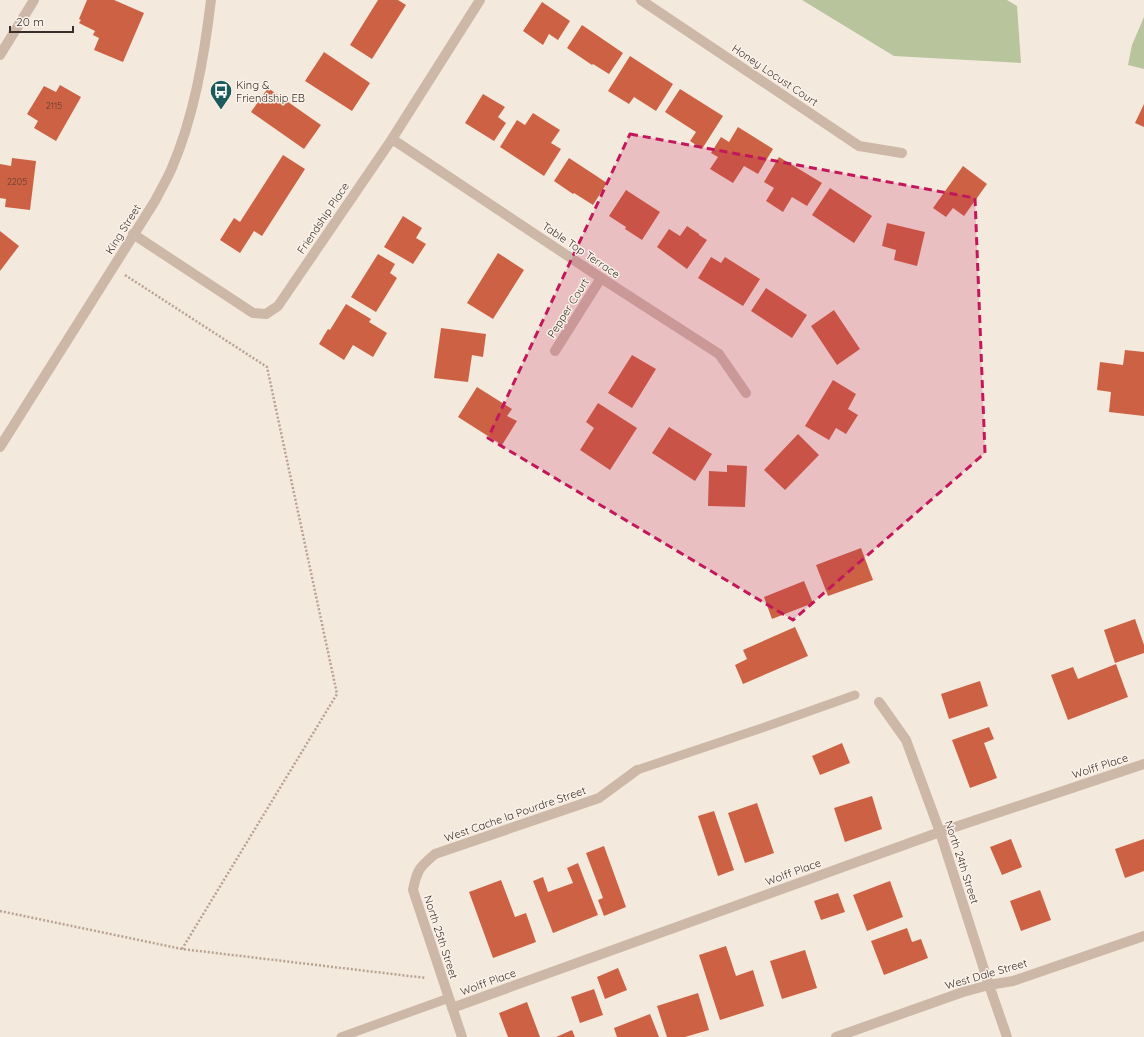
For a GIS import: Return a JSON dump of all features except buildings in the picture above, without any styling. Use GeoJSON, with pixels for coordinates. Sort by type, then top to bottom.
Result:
{"type":"FeatureCollection","features":[{"type":"Feature","properties":{"kind":"street"},"geometry":{"type":"LineString","coordinates":[[0,55],[34,0]]}},
{"type":"Feature","properties":{"kind":"street","name":"King Street"},"geometry":{"type":"LineString","coordinates":[[0,447],[155,201],[170,171],[186,131],[198,85],[212,0]]}},
{"type":"Feature","properties":{"kind":"street","name":"Friendship Place"},"geometry":{"type":"LineString","coordinates":[[134,234],[253,314],[266,314],[278,306],[392,139],[480,0]]}},
{"type":"Feature","properties":{"kind":"street","name":"Honey Locust Court"},"geometry":{"type":"LineString","coordinates":[[641,0],[859,146],[902,153]]}},
{"type":"Feature","properties":{"kind":"street","name":"Table Top Terrace"},"geometry":{"type":"LineString","coordinates":[[392,139],[601,278],[719,354],[746,393]]}},
{"type":"Feature","properties":{"kind":"street","name":"Pepper Court"},"geometry":{"type":"LineString","coordinates":[[555,351],[601,278]]}},
{"type":"Feature","properties":{"kind":"street","name":"North 24th Street"},"geometry":{"type":"LineString","coordinates":[[879,702],[906,740],[940,832],[1007,1037]]}},
{"type":"Feature","properties":{"kind":"street","name":"Wolff Place"},"geometry":{"type":"LineString","coordinates":[[450,1003],[940,832],[1144,764]]}},
{"type":"Feature","properties":{"kind":"street","name":"West Cache la Pourdre Street"},"geometry":{"type":"LineString","coordinates":[[413,890],[415,876],[421,865],[435,854],[599,798],[637,770]]}},
{"type":"Feature","properties":{"kind":"street","name":"North 25th Street"},"geometry":{"type":"LineString","coordinates":[[413,890],[462,1037]]}},
{"type":"Feature","properties":{"kind":"street","name":"West Dale Street"},"geometry":{"type":"LineString","coordinates":[[836,1037],[963,992],[989,985],[1013,981],[1144,936]]}},
{"type":"Feature","properties":{"kind":"lane"},"geometry":{"type":"LineString","coordinates":[[637,770],[855,695]]}},
{"type":"Feature","properties":{"kind":"lane"},"geometry":{"type":"LineString","coordinates":[[341,1037],[450,1003]]}},
{"type":"Feature","properties":{"kind":"path"},"geometry":{"type":"LineString","coordinates":[[113,267],[267,367],[337,694],[182,949]]}},
{"type":"Feature","properties":{"kind":"path"},"geometry":{"type":"LineString","coordinates":[[0,911],[182,949],[443,980]]}},
{"type":"Feature","properties":{"kind":"highlighted area"},"geometry":{"type":"Polygon","coordinates":[[[630,134],[975,198],[985,453],[793,620],[488,438],[630,134]]]}},
{"type":"Feature","properties":{"kind":"green space"},"geometry":{"type":"Polygon","coordinates":[[[802,0],[1007,0],[1017,6],[1021,63],[894,56],[802,0]]]}},
{"type":"Feature","properties":{"kind":"green space"},"geometry":{"type":"Polygon","coordinates":[[[1144,17],[1144,69],[1128,65],[1132,45],[1144,17]]]}},
{"type":"Feature","properties":{"kind":"place","name":"King & Friendship EB"},"geometry":{"type":"Point","coordinates":[221,110]}}]}
